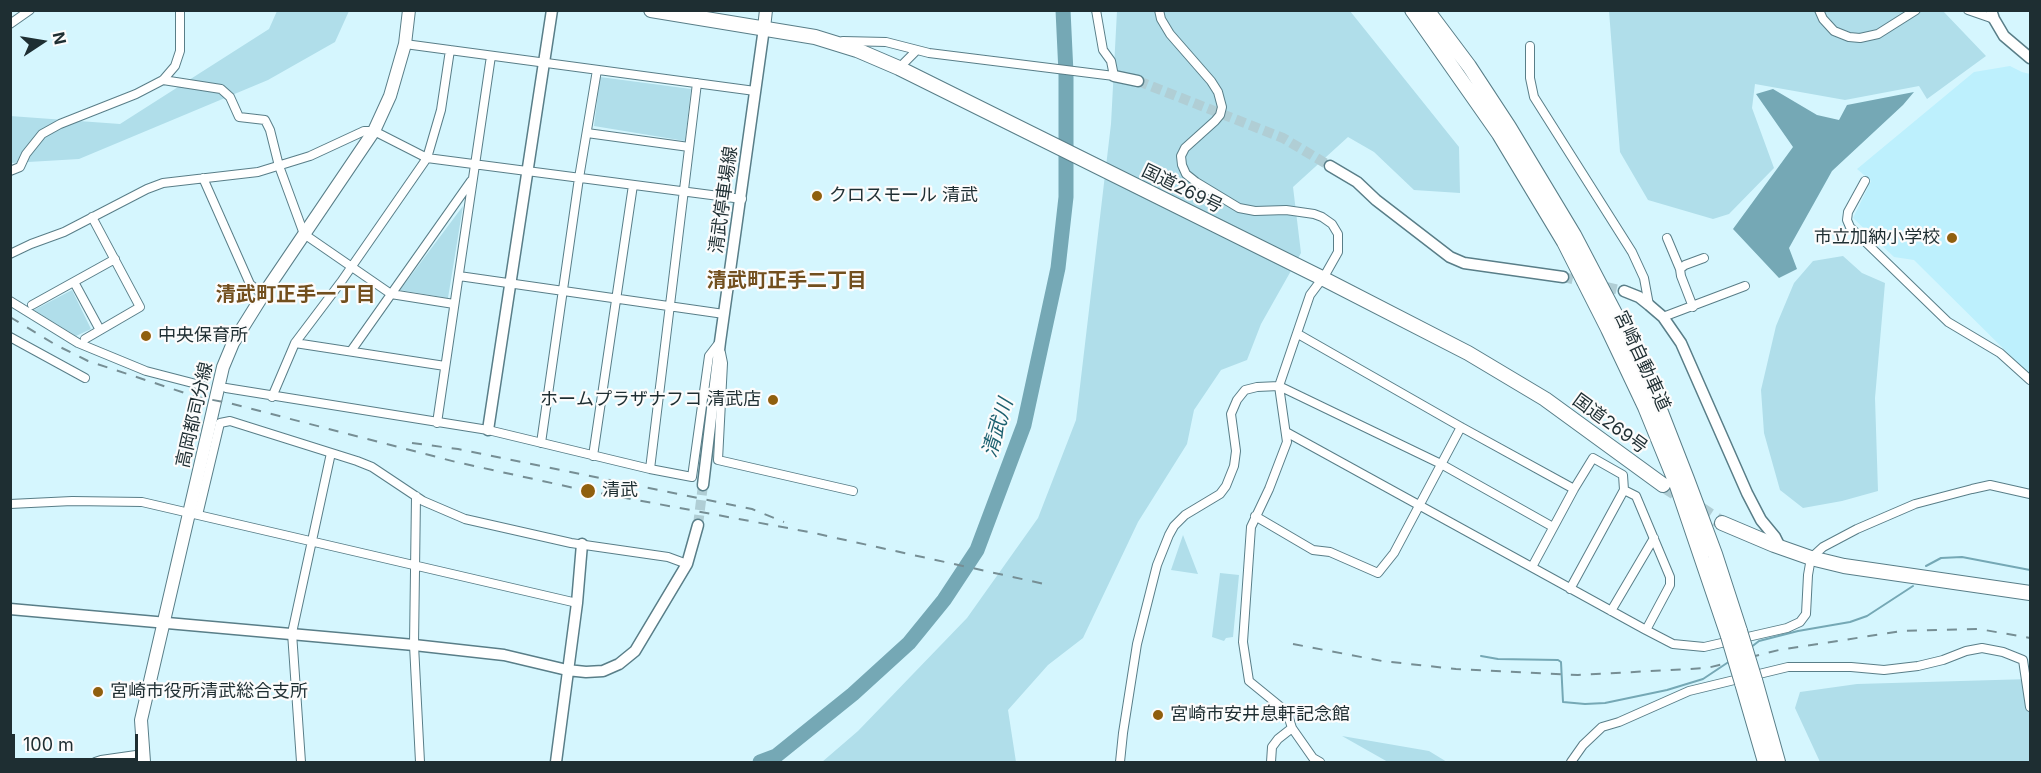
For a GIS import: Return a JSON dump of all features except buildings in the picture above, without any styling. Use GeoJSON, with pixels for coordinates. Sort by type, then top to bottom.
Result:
{"type":"FeatureCollection","features":[{"type":"Feature","properties":{"kind":"highway","name":"国道269号"},"geometry":{"type":"LineString","coordinates":[[651,10],[815,37],[857,50],[899,68],[1468,353],[1545,399],[1663,485]]}},
{"type":"Feature","properties":{"kind":"highway","name":"宮崎自動車道"},"geometry":{"type":"LineString","coordinates":[[1412,10],[1499,134],[1564,242],[1645,407],[1734,633]]}},
{"type":"Feature","properties":{"kind":"highway","name":"宮崎自動車道"},"geometry":{"type":"LineString","coordinates":[[1427,10],[1469,66],[1509,127],[1574,235],[1620,323],[1657,402],[1715,554],[1734,633],[1778,762]]}},
{"type":"Feature","properties":{"kind":"highway"},"geometry":{"type":"LineString","coordinates":[[1722,523],[1811,558],[1844,566],[2031,593]]}},
{"type":"Feature","properties":{"kind":"highway","name":"宮崎自動車道"},"geometry":{"type":"LineString","coordinates":[[1749,682],[1765,762]]}},
{"type":"Feature","properties":{"kind":"main road","name":"高岡都司分線"},"geometry":{"type":"LineString","coordinates":[[144,758],[141,720],[163,622],[194,513],[223,367],[233,342],[263,295],[374,131],[390,96],[405,44],[409,10]]}},
{"type":"Feature","properties":{"kind":"main road"},"geometry":{"type":"LineString","coordinates":[[764,28],[766,10]]}},
{"type":"Feature","properties":{"kind":"street"},"geometry":{"type":"LineString","coordinates":[[10,24],[30,10]]}},
{"type":"Feature","properties":{"kind":"street"},"geometry":{"type":"LineString","coordinates":[[10,171],[21,167],[26,154],[42,134],[60,124],[163,81],[175,66],[180,51],[180,10]]}},
{"type":"Feature","properties":{"kind":"street"},"geometry":{"type":"LineString","coordinates":[[489,430],[552,10]]}},
{"type":"Feature","properties":{"kind":"street"},"geometry":{"type":"LineString","coordinates":[[1096,10],[1102,50],[1111,61],[1114,76]]}},
{"type":"Feature","properties":{"kind":"street"},"geometry":{"type":"LineString","coordinates":[[1160,10],[1163,24],[1211,81],[1218,92],[1222,107],[1215,121],[1185,148],[1181,156],[1184,171],[1196,182],[1239,208],[1255,211],[1286,210],[1322,217],[1332,224],[1339,240],[1338,252],[1310,295],[1279,386],[1287,442],[1251,527],[1244,612],[1243,642],[1248,679],[1252,685],[1287,712],[1292,728],[1313,758],[1320,762]]}},
{"type":"Feature","properties":{"kind":"street"},"geometry":{"type":"LineString","coordinates":[[1819,10],[1823,19],[1834,31],[1860,38],[1878,34],[1916,10]]}},
{"type":"Feature","properties":{"kind":"street"},"geometry":{"type":"LineString","coordinates":[[1968,10],[1992,15],[2004,36],[2031,58]]}},
{"type":"Feature","properties":{"kind":"street","name":"清武停車場線"},"geometry":{"type":"LineString","coordinates":[[703,485],[720,342],[764,28]]}},
{"type":"Feature","properties":{"kind":"street"},"geometry":{"type":"LineString","coordinates":[[815,37],[847,42],[886,42],[916,51],[1138,81]]}},
{"type":"Feature","properties":{"kind":"street"},"geometry":{"type":"LineString","coordinates":[[405,44],[755,91]]}},
{"type":"Feature","properties":{"kind":"street"},"geometry":{"type":"LineString","coordinates":[[1530,46],[1530,78],[1534,98],[1632,252],[1644,278],[1649,305]]}},
{"type":"Feature","properties":{"kind":"street"},"geometry":{"type":"LineString","coordinates":[[272,397],[296,343],[427,158],[441,111],[450,50]]}},
{"type":"Feature","properties":{"kind":"street"},"geometry":{"type":"LineString","coordinates":[[899,68],[916,51]]}},
{"type":"Feature","properties":{"kind":"street"},"geometry":{"type":"LineString","coordinates":[[437,423],[491,56]]}},
{"type":"Feature","properties":{"kind":"street"},"geometry":{"type":"LineString","coordinates":[[541,443],[562,291],[597,70]]}},
{"type":"Feature","properties":{"kind":"street"},"geometry":{"type":"LineString","coordinates":[[163,81],[221,89],[230,98],[239,117],[265,120],[304,234],[391,294],[454,304]]}},
{"type":"Feature","properties":{"kind":"street"},"geometry":{"type":"LineString","coordinates":[[650,470],[697,83]]}},
{"type":"Feature","properties":{"kind":"street"},"geometry":{"type":"LineString","coordinates":[[10,254],[64,232],[163,183],[258,172],[310,156],[364,131],[374,131],[427,158],[741,199]]}},
{"type":"Feature","properties":{"kind":"street"},"geometry":{"type":"LineString","coordinates":[[587,133],[689,147]]}},
{"type":"Feature","properties":{"kind":"street"},"geometry":{"type":"LineString","coordinates":[[1330,166],[1357,182],[1376,200],[1450,256],[1464,262],[1563,277]]}},
{"type":"Feature","properties":{"kind":"street"},"geometry":{"type":"LineString","coordinates":[[203,178],[250,284],[263,295]]}},
{"type":"Feature","properties":{"kind":"street"},"geometry":{"type":"LineString","coordinates":[[351,351],[473,179]]}},
{"type":"Feature","properties":{"kind":"street"},"geometry":{"type":"LineString","coordinates":[[1865,181],[1848,212],[1847,220],[1850,228],[1948,322],[2000,353],[2031,380]]}},
{"type":"Feature","properties":{"kind":"street"},"geometry":{"type":"LineString","coordinates":[[593,456],[633,185]]}},
{"type":"Feature","properties":{"kind":"street"},"geometry":{"type":"LineString","coordinates":[[85,339],[140,307],[92,217]]}},
{"type":"Feature","properties":{"kind":"street"},"geometry":{"type":"LineString","coordinates":[[1667,238],[1692,307]]}},
{"type":"Feature","properties":{"kind":"street"},"geometry":{"type":"LineString","coordinates":[[1680,269],[1684,265],[1704,258]]}},
{"type":"Feature","properties":{"kind":"street"},"geometry":{"type":"LineString","coordinates":[[32,305],[115,259]]}},
{"type":"Feature","properties":{"kind":"street"},"geometry":{"type":"LineString","coordinates":[[459,276],[724,314]]}},
{"type":"Feature","properties":{"kind":"street"},"geometry":{"type":"LineString","coordinates":[[74,282],[100,330]]}},
{"type":"Feature","properties":{"kind":"street"},"geometry":{"type":"LineString","coordinates":[[1663,317],[1745,286]]}},
{"type":"Feature","properties":{"kind":"street"},"geometry":{"type":"LineString","coordinates":[[1623,291],[1639,297],[1663,317],[1681,343],[1747,493],[1761,520],[1780,547]]}},
{"type":"Feature","properties":{"kind":"street"},"geometry":{"type":"LineString","coordinates":[[10,301],[86,347],[146,371],[204,386]]}},
{"type":"Feature","properties":{"kind":"street"},"geometry":{"type":"LineString","coordinates":[[1298,334],[1574,489]]}},
{"type":"Feature","properties":{"kind":"street"},"geometry":{"type":"LineString","coordinates":[[10,337],[85,378]]}},
{"type":"Feature","properties":{"kind":"street"},"geometry":{"type":"LineString","coordinates":[[226,388],[489,430],[650,470],[692,477],[708,356],[720,342]]}},
{"type":"Feature","properties":{"kind":"street"},"geometry":{"type":"LineString","coordinates":[[720,342],[723,363],[718,460],[853,491]]}},
{"type":"Feature","properties":{"kind":"street"},"geometry":{"type":"LineString","coordinates":[[296,343],[445,366]]}},
{"type":"Feature","properties":{"kind":"street"},"geometry":{"type":"LineString","coordinates":[[1120,762],[1137,644],[1157,565],[1168,535],[1174,526],[1185,515],[1215,497],[1226,486],[1236,458],[1231,414],[1241,395],[1251,388],[1279,386],[1442,464],[1553,527]]}},
{"type":"Feature","properties":{"kind":"street"},"geometry":{"type":"LineString","coordinates":[[194,513],[220,423],[230,422],[372,467],[441,510],[465,519],[582,544],[668,557],[687,564]]}},
{"type":"Feature","properties":{"kind":"street"},"geometry":{"type":"LineString","coordinates":[[1255,516],[1313,550],[1330,552],[1378,573],[1394,553],[1461,427]]}},
{"type":"Feature","properties":{"kind":"street"},"geometry":{"type":"LineString","coordinates":[[1286,432],[1673,644],[1704,647],[1787,628],[1800,622],[1806,614],[1811,558],[1823,547],[1848,534],[1915,504],[1990,485],[2031,494]]}},
{"type":"Feature","properties":{"kind":"street"},"geometry":{"type":"LineString","coordinates":[[301,762],[292,633],[331,453]]}},
{"type":"Feature","properties":{"kind":"street"},"geometry":{"type":"LineString","coordinates":[[1532,567],[1593,458],[1623,475],[1624,489],[1570,589]]}},
{"type":"Feature","properties":{"kind":"street"},"geometry":{"type":"LineString","coordinates":[[1624,489],[1636,496],[1670,577],[1670,585],[1646,630]]}},
{"type":"Feature","properties":{"kind":"street"},"geometry":{"type":"LineString","coordinates":[[416,496],[414,645],[420,762]]}},
{"type":"Feature","properties":{"kind":"street"},"geometry":{"type":"LineString","coordinates":[[10,504],[142,502],[577,603]]}},
{"type":"Feature","properties":{"kind":"street"},"geometry":{"type":"LineString","coordinates":[[10,609],[414,645],[504,655],[567,670],[603,671],[619,664],[635,651],[687,564],[698,525]]}},
{"type":"Feature","properties":{"kind":"street"},"geometry":{"type":"LineString","coordinates":[[1611,611],[1654,538]]}},
{"type":"Feature","properties":{"kind":"street"},"geometry":{"type":"LineString","coordinates":[[556,762],[577,603],[582,544]]}},
{"type":"Feature","properties":{"kind":"street"},"geometry":{"type":"LineString","coordinates":[[1571,762],[1583,745],[1602,726],[1619,722],[1689,691],[1788,667],[1884,670],[1917,666],[1982,648],[2003,652],[2023,660],[2031,708]]}},
{"type":"Feature","properties":{"kind":"street"},"geometry":{"type":"LineString","coordinates":[[1272,762],[1272,747],[1292,728]]}},
{"type":"Feature","properties":{"kind":"street"},"geometry":{"type":"LineString","coordinates":[[95,762],[144,758]]}},
{"type":"Feature","properties":{"kind":"shaded area"},"geometry":{"type":"Polygon","coordinates":[[[277,11],[349,11],[335,42],[268,80],[79,159],[11,163],[10,116],[120,124],[269,29],[277,11]]]}},
{"type":"Feature","properties":{"kind":"shaded area"},"geometry":{"type":"Polygon","coordinates":[[[1117,11],[1350,11],[1459,147],[1460,193],[1414,190],[1374,152],[1348,137],[1293,187],[1301,253],[1261,324],[1247,360],[1221,370],[1194,410],[1187,444],[1138,522],[1083,638],[1048,665],[1008,710],[1016,762],[822,762],[858,731],[967,618],[1038,518],[1076,420],[1111,124],[1117,11]]]}},
{"type":"Feature","properties":{"kind":"shaded area"},"geometry":{"type":"Polygon","coordinates":[[[1609,11],[1943,11],[1986,56],[1927,99],[1919,86],[1845,100],[1755,84],[1752,108],[1774,168],[1729,214],[1713,219],[1648,200],[1620,152],[1609,11]]]}},
{"type":"Feature","properties":{"kind":"shaded area","name":"市立加納小学校"},"geometry":{"type":"Polygon","coordinates":[[[2010,66],[2030,74],[2030,375],[1914,260],[1894,257],[1853,218],[1871,181],[1857,169],[1974,72],[2010,66]]]}},
{"type":"Feature","properties":{"kind":"shaded area"},"geometry":{"type":"Polygon","coordinates":[[[600,77],[691,89],[685,141],[594,126],[600,77]]]}},
{"type":"Feature","properties":{"kind":"shaded area"},"geometry":{"type":"Polygon","coordinates":[[[1773,89],[1817,115],[1839,120],[1847,105],[1914,92],[1832,171],[1789,248],[1797,269],[1779,278],[1733,229],[1793,147],[1756,94],[1773,89]]]}},
{"type":"Feature","properties":{"kind":"shaded area"},"geometry":{"type":"Polygon","coordinates":[[[463,206],[448,298],[400,290],[463,206]]]}},
{"type":"Feature","properties":{"kind":"shaded area"},"geometry":{"type":"Polygon","coordinates":[[[1843,256],[1862,273],[1885,283],[1875,398],[1878,491],[1803,508],[1780,490],[1764,433],[1761,390],[1776,326],[1794,283],[1813,261],[1843,256]]]}},
{"type":"Feature","properties":{"kind":"shaded area"},"geometry":{"type":"Polygon","coordinates":[[[72,290],[91,329],[76,336],[34,310],[72,290]]]}},
{"type":"Feature","properties":{"kind":"shaded area"},"geometry":{"type":"Polygon","coordinates":[[[1183,535],[1198,574],[1171,570],[1183,535]]]}},
{"type":"Feature","properties":{"kind":"shaded area"},"geometry":{"type":"Polygon","coordinates":[[[1220,573],[1239,575],[1233,637],[1226,638],[1224,641],[1212,637],[1220,573]]]}},
{"type":"Feature","properties":{"kind":"shaded area"},"geometry":{"type":"Polygon","coordinates":[[[2030,679],[2030,762],[1820,762],[1795,708],[1800,692],[1857,684],[2030,679]]]}},
{"type":"Feature","properties":{"kind":"shaded area"},"geometry":{"type":"Polygon","coordinates":[[[1342,736],[1429,751],[1447,762],[1388,762],[1342,736]]]}},
{"type":"Feature","properties":{"kind":"waterway","name":"清武川"},"geometry":{"type":"LineString","coordinates":[[760,762],[776,756],[853,694],[909,643],[944,600],[977,550],[1024,425],[1058,268],[1066,197],[1066,73],[1063,10]]}},
{"type":"Feature","properties":{"kind":"waterway"},"geometry":{"type":"LineString","coordinates":[[1926,566],[1941,558],[1962,557],[2030,570]]}},
{"type":"Feature","properties":{"kind":"waterway"},"geometry":{"type":"LineString","coordinates":[[1750,648],[1759,641],[1798,631],[1850,622],[1867,616],[1913,586]]}},
{"type":"Feature","properties":{"kind":"waterway"},"geometry":{"type":"LineString","coordinates":[[1481,656],[1498,659],[1558,660],[1561,662],[1563,702],[1585,704],[1605,703],[1667,690],[1703,679],[1730,661]]}},
{"type":"Feature","properties":{"kind":"tunnel"},"geometry":{"type":"LineString","coordinates":[[1138,81],[1283,138],[1330,166]]}},
{"type":"Feature","properties":{"kind":"tunnel"},"geometry":{"type":"LineString","coordinates":[[1563,277],[1624,291]]}},
{"type":"Feature","properties":{"kind":"tunnel"},"geometry":{"type":"LineString","coordinates":[[698,525],[703,485]]}},
{"type":"Feature","properties":{"kind":"tunnel"},"geometry":{"type":"LineString","coordinates":[[1663,485],[1722,523]]}},
{"type":"Feature","properties":{"kind":"railway"},"geometry":{"type":"LineString","coordinates":[[10,317],[88,361],[197,397],[229,403],[456,462],[588,491],[809,532],[1049,585]]}},
{"type":"Feature","properties":{"kind":"railway"},"geometry":{"type":"LineString","coordinates":[[412,443],[458,449],[752,509],[784,522]]}},
{"type":"Feature","properties":{"kind":"railway"},"geometry":{"type":"LineString","coordinates":[[1293,644],[1382,661],[1456,669],[1578,675],[1707,668],[1779,650],[1902,631],[1979,629],[2030,638]]}},
{"type":"Feature","properties":{"kind":"place","name":"クロスモール 清武"},"geometry":{"type":"Point","coordinates":[817,196]}},
{"type":"Feature","properties":{"kind":"place","name":"市立加納小学校"},"geometry":{"type":"Point","coordinates":[1952,238]}},
{"type":"Feature","properties":{"kind":"place","name":"中央保育所"},"geometry":{"type":"Point","coordinates":[146,336]}},
{"type":"Feature","properties":{"kind":"place","name":"ホームプラザナフコ 清武店"},"geometry":{"type":"Point","coordinates":[773,400]}},
{"type":"Feature","properties":{"kind":"place","name":"清武"},"geometry":{"type":"Point","coordinates":[588,491]}},
{"type":"Feature","properties":{"kind":"place","name":"宮崎市役所清武総合支所"},"geometry":{"type":"Point","coordinates":[98,692]}},
{"type":"Feature","properties":{"kind":"place","name":"宮崎市安井息軒記念館"},"geometry":{"type":"Point","coordinates":[1158,715]}},
{"type":"Feature","properties":{"kind":"district","name":"清武町正手二丁目"},"geometry":{"type":"Point","coordinates":[787,281]}},
{"type":"Feature","properties":{"kind":"district","name":"清武町正手一丁目"},"geometry":{"type":"Point","coordinates":[296,295]}}]}
